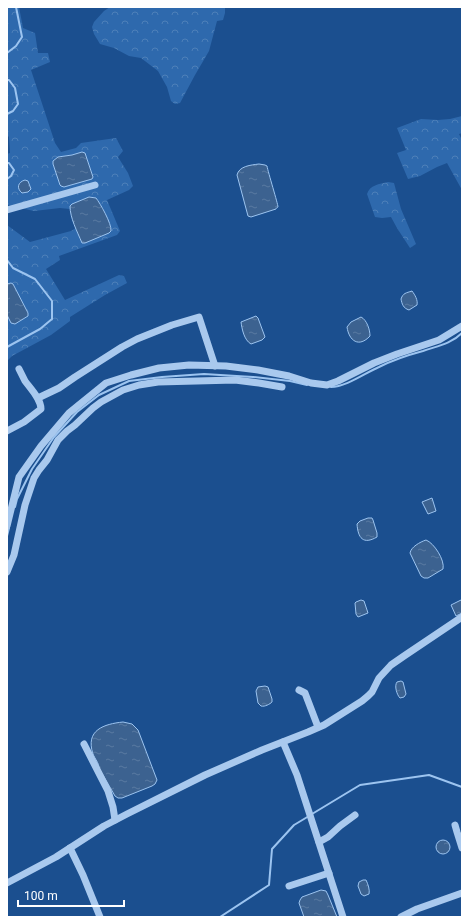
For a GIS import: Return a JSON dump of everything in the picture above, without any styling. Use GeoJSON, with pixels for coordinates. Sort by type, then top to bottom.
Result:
{"type":"FeatureCollection","features":[{"type":"Feature","properties":{"kind":"street"},"geometry":{"type":"LineString","coordinates":[[7,210],[95,185]]}},
{"type":"Feature","properties":{"kind":"street"},"geometry":{"type":"LineString","coordinates":[[38,398],[59,388],[122,347],[137,339],[172,325],[200,317],[215,366]]}},
{"type":"Feature","properties":{"kind":"street"},"geometry":{"type":"LineString","coordinates":[[7,526],[19,477],[41,446],[69,413],[106,384],[131,375],[159,368],[189,365],[226,366],[258,370],[289,376],[311,383],[327,384],[338,381],[391,356],[440,340],[462,326]]}},
{"type":"Feature","properties":{"kind":"street"},"geometry":{"type":"LineString","coordinates":[[7,431],[24,422],[42,407],[38,398],[24,379],[19,369]]}},
{"type":"Feature","properties":{"kind":"street"},"geometry":{"type":"LineString","coordinates":[[7,572],[14,555],[25,505],[34,478],[47,460],[58,440],[100,402],[123,390],[139,385],[158,382],[235,380],[282,387]]}},
{"type":"Feature","properties":{"kind":"street"},"geometry":{"type":"LineString","coordinates":[[7,883],[56,857],[104,826],[205,775],[318,727],[362,702],[372,692],[379,678],[391,665],[462,617]]}},
{"type":"Feature","properties":{"kind":"street"},"geometry":{"type":"LineString","coordinates":[[300,690],[305,693],[318,727]]}},
{"type":"Feature","properties":{"kind":"street"},"geometry":{"type":"LineString","coordinates":[[283,742],[297,775],[343,917]]}},
{"type":"Feature","properties":{"kind":"street"},"geometry":{"type":"LineString","coordinates":[[84,744],[108,791],[116,820]]}},
{"type":"Feature","properties":{"kind":"street"},"geometry":{"type":"LineString","coordinates":[[319,842],[328,837],[340,826],[355,816]]}},
{"type":"Feature","properties":{"kind":"street"},"geometry":{"type":"LineString","coordinates":[[456,825],[462,848]]}},
{"type":"Feature","properties":{"kind":"street"},"geometry":{"type":"LineString","coordinates":[[70,848],[100,917]]}},
{"type":"Feature","properties":{"kind":"street"},"geometry":{"type":"LineString","coordinates":[[289,886],[329,873]]}},
{"type":"Feature","properties":{"kind":"street"},"geometry":{"type":"LineString","coordinates":[[401,917],[417,909],[462,893]]}},
{"type":"Feature","properties":{"kind":"green space"},"geometry":{"type":"Polygon","coordinates":[[[7,7],[19,7],[23,28],[35,33],[38,53],[48,53],[50,62],[31,70],[55,143],[61,152],[76,148],[81,143],[116,138],[123,151],[118,157],[128,173],[133,186],[129,190],[107,200],[120,231],[117,235],[59,256],[60,260],[46,269],[65,300],[119,275],[124,276],[127,283],[70,317],[70,321],[51,335],[12,356],[7,361],[7,315],[12,322],[16,323],[28,316],[28,313],[13,284],[7,284],[7,225],[30,242],[71,231],[76,228],[82,242],[104,210],[96,198],[93,197],[79,201],[70,206],[70,209],[60,208],[34,211],[7,205],[7,154],[10,153],[9,137],[7,135],[7,7]],[[82,152],[58,157],[53,161],[60,184],[62,186],[64,187],[92,179],[93,177],[85,153],[82,152]]]}},
{"type":"Feature","properties":{"kind":"green space"},"geometry":{"type":"Polygon","coordinates":[[[110,7],[225,7],[223,20],[217,21],[209,51],[180,103],[175,104],[171,101],[167,87],[158,71],[141,58],[129,56],[114,48],[100,44],[92,27],[94,22],[110,7]]]}},
{"type":"Feature","properties":{"kind":"green space"},"geometry":{"type":"Polygon","coordinates":[[[462,116],[462,133],[459,134],[462,140],[462,190],[447,163],[420,176],[408,179],[397,153],[406,150],[397,128],[421,119],[438,120],[462,116]]]}},
{"type":"Feature","properties":{"kind":"green space"},"geometry":{"type":"Polygon","coordinates":[[[388,182],[394,183],[401,209],[416,244],[410,248],[391,217],[375,217],[367,194],[370,189],[378,184],[388,182]]]}},
{"type":"Feature","properties":{"kind":"water"},"geometry":{"type":"Polygon","coordinates":[[[82,152],[85,153],[93,177],[92,179],[64,187],[61,186],[53,161],[58,157],[82,152]]]}},
{"type":"Feature","properties":{"kind":"water"},"geometry":{"type":"Polygon","coordinates":[[[259,164],[267,166],[278,207],[251,217],[248,216],[237,175],[243,168],[259,164]]]}},
{"type":"Feature","properties":{"kind":"water"},"geometry":{"type":"Polygon","coordinates":[[[25,180],[28,181],[31,189],[28,192],[22,193],[18,187],[21,182],[25,180]]]}},
{"type":"Feature","properties":{"kind":"water"},"geometry":{"type":"Polygon","coordinates":[[[89,197],[96,198],[98,201],[108,219],[111,231],[82,243],[72,220],[70,206],[89,197]]]}},
{"type":"Feature","properties":{"kind":"water"},"geometry":{"type":"Polygon","coordinates":[[[7,284],[13,284],[28,313],[28,316],[15,324],[11,323],[7,315],[7,284]]]}},
{"type":"Feature","properties":{"kind":"water"},"geometry":{"type":"Polygon","coordinates":[[[412,291],[417,299],[417,305],[409,310],[403,306],[401,299],[404,294],[412,291]]]}},
{"type":"Feature","properties":{"kind":"water"},"geometry":{"type":"Polygon","coordinates":[[[256,316],[265,337],[262,340],[251,344],[245,337],[241,322],[256,316]]]}},
{"type":"Feature","properties":{"kind":"water"},"geometry":{"type":"Polygon","coordinates":[[[361,317],[368,325],[370,336],[362,342],[358,342],[352,339],[347,327],[351,322],[361,317]]]}},
{"type":"Feature","properties":{"kind":"water"},"geometry":{"type":"Polygon","coordinates":[[[432,498],[436,511],[428,514],[422,502],[432,498]]]}},
{"type":"Feature","properties":{"kind":"water"},"geometry":{"type":"Polygon","coordinates":[[[368,518],[372,518],[373,520],[377,537],[365,540],[360,536],[357,524],[368,518]]]}},
{"type":"Feature","properties":{"kind":"water"},"geometry":{"type":"Polygon","coordinates":[[[426,540],[441,557],[443,569],[428,578],[424,578],[421,576],[410,553],[414,547],[426,540]]]}},
{"type":"Feature","properties":{"kind":"water"},"geometry":{"type":"Polygon","coordinates":[[[361,600],[364,601],[368,613],[358,617],[356,614],[355,603],[361,600]]]}},
{"type":"Feature","properties":{"kind":"water"},"geometry":{"type":"Polygon","coordinates":[[[461,600],[462,613],[456,616],[451,605],[461,600]]]}},
{"type":"Feature","properties":{"kind":"water"},"geometry":{"type":"Polygon","coordinates":[[[397,682],[403,682],[406,694],[404,697],[400,698],[397,693],[396,686],[397,682]]]}},
{"type":"Feature","properties":{"kind":"water"},"geometry":{"type":"Polygon","coordinates":[[[258,687],[268,687],[272,702],[266,706],[261,706],[258,703],[256,691],[258,687]]]}},
{"type":"Feature","properties":{"kind":"water"},"geometry":{"type":"Polygon","coordinates":[[[123,722],[132,724],[138,730],[157,780],[152,786],[122,798],[118,798],[115,796],[99,768],[91,746],[94,734],[98,730],[109,724],[123,722]]]}},
{"type":"Feature","properties":{"kind":"water"},"geometry":{"type":"Polygon","coordinates":[[[440,840],[446,840],[450,844],[450,850],[446,854],[440,854],[436,850],[436,844],[440,840]]]}},
{"type":"Feature","properties":{"kind":"water"},"geometry":{"type":"Polygon","coordinates":[[[366,880],[369,891],[369,894],[364,896],[361,894],[358,886],[359,882],[366,880]]]}},
{"type":"Feature","properties":{"kind":"water"},"geometry":{"type":"Polygon","coordinates":[[[321,890],[326,891],[337,917],[304,917],[299,903],[300,900],[302,897],[321,890]]]}},
{"type":"Feature","properties":{"kind":"waterway"},"geometry":{"type":"LineString","coordinates":[[7,53],[16,46],[22,37],[16,7]]}},
{"type":"Feature","properties":{"kind":"waterway"},"geometry":{"type":"LineString","coordinates":[[7,80],[9,80],[15,88],[18,104],[13,111],[7,114]]}},
{"type":"Feature","properties":{"kind":"waterway"},"geometry":{"type":"LineString","coordinates":[[7,163],[9,163],[14,170],[11,176],[7,179]]}},
{"type":"Feature","properties":{"kind":"waterway"},"geometry":{"type":"LineString","coordinates":[[7,260],[13,268],[35,279],[52,301],[52,319],[40,329],[7,347]]}},
{"type":"Feature","properties":{"kind":"waterway"},"geometry":{"type":"LineString","coordinates":[[331,387],[343,385],[395,360],[444,344],[458,337],[462,333]]}},
{"type":"Feature","properties":{"kind":"waterway"},"geometry":{"type":"LineString","coordinates":[[15,507],[17,499],[32,469],[54,437],[77,412],[99,395],[129,381],[204,374],[253,377],[290,381],[307,385]]}},
{"type":"Feature","properties":{"kind":"waterway"},"geometry":{"type":"LineString","coordinates":[[7,536],[9,528]]}},
{"type":"Feature","properties":{"kind":"waterway"},"geometry":{"type":"LineString","coordinates":[[312,814],[360,785],[429,775],[462,787]]}},
{"type":"Feature","properties":{"kind":"waterway"},"geometry":{"type":"LineString","coordinates":[[220,917],[269,885],[272,849],[294,825],[309,816]]}}]}
